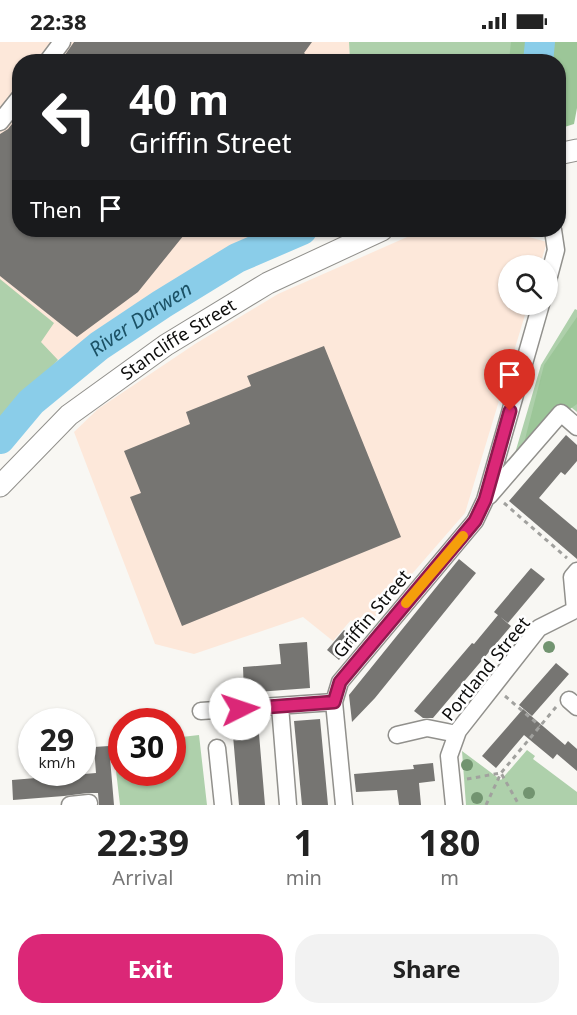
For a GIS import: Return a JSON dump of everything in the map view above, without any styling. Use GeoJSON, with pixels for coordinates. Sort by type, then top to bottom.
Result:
{"type":"FeatureCollection","features":[{"type":"Feature","properties":{"kind":"main road","name":"Stancliffe Street"},"geometry":{"type":"LineString","coordinates":[[0,486],[69,415],[166,345],[268,283],[367,237]]}},
{"type":"Feature","properties":{"kind":"street"},"geometry":{"type":"LineString","coordinates":[[0,122],[12,107]]}},
{"type":"Feature","properties":{"kind":"street"},"geometry":{"type":"LineString","coordinates":[[554,237],[555,255]]}},
{"type":"Feature","properties":{"kind":"street","name":"Griffin Street"},"geometry":{"type":"LineString","coordinates":[[489,496],[538,315]]}},
{"type":"Feature","properties":{"kind":"street","name":"Griffin Street"},"geometry":{"type":"LineString","coordinates":[[344,805],[334,702],[340,682],[475,521],[489,496],[543,432],[561,413],[577,427]]}},
{"type":"Feature","properties":{"kind":"street"},"geometry":{"type":"LineString","coordinates":[[573,565],[576,610]]}},
{"type":"Feature","properties":{"kind":"street","name":"Portland Street"},"geometry":{"type":"LineString","coordinates":[[454,805],[449,756],[458,731],[539,628],[576,610]]}},
{"type":"Feature","properties":{"kind":"street"},"geometry":{"type":"LineString","coordinates":[[201,711],[334,702]]}},
{"type":"Feature","properties":{"kind":"street"},"geometry":{"type":"LineString","coordinates":[[280,706],[288,805]]}},
{"type":"Feature","properties":{"kind":"street"},"geometry":{"type":"LineString","coordinates":[[397,735],[427,728],[457,734]]}},
{"type":"Feature","properties":{"kind":"street"},"geometry":{"type":"LineString","coordinates":[[217,748],[223,805]]}},
{"type":"Feature","properties":{"kind":"street"},"geometry":{"type":"LineString","coordinates":[[70,805],[89,803]]}},
{"type":"Feature","properties":{"kind":"path"},"geometry":{"type":"LineString","coordinates":[[489,496],[573,565]]}},
{"type":"Feature","properties":{"kind":"path"},"geometry":{"type":"LineString","coordinates":[[494,686],[540,726]]}},
{"type":"Feature","properties":{"kind":"path"},"geometry":{"type":"LineString","coordinates":[[486,805],[501,773],[563,699],[573,703]]}},
{"type":"Feature","properties":{"kind":"path"},"geometry":{"type":"LineString","coordinates":[[452,782],[501,773]]}},
{"type":"Feature","properties":{"kind":"path"},"geometry":{"type":"LineString","coordinates":[[501,773],[519,805]]}},
{"type":"Feature","properties":{"kind":"shaded area"},"geometry":{"type":"Polygon","coordinates":[[[0,42],[349,42],[350,54],[12,54],[12,237],[264,237],[224,253],[58,360],[0,423],[0,42]]]}},
{"type":"Feature","properties":{"kind":"shaded area"},"geometry":{"type":"Polygon","coordinates":[[[407,237],[529,237],[547,242],[543,255],[498,255],[498,315],[525,315],[465,513],[364,629],[351,620],[333,641],[303,617],[194,654],[155,644],[74,432],[98,409],[195,344],[278,294],[407,237]]]}},
{"type":"Feature","properties":{"kind":"green space"},"geometry":{"type":"Polygon","coordinates":[[[349,42],[560,42],[555,54],[350,54],[349,42]]]}},
{"type":"Feature","properties":{"kind":"green space"},"geometry":{"type":"Polygon","coordinates":[[[511,42],[577,42],[577,108],[574,124],[566,126],[566,54],[510,54],[511,42]]]}},
{"type":"Feature","properties":{"kind":"green space"},"geometry":{"type":"Polygon","coordinates":[[[0,279],[54,323],[41,342],[58,360],[0,423],[0,279]]]}},
{"type":"Feature","properties":{"kind":"green space"},"geometry":{"type":"Polygon","coordinates":[[[575,309],[577,310],[577,412],[567,404],[513,460],[541,365],[575,309]]]}},
{"type":"Feature","properties":{"kind":"green space"},"geometry":{"type":"Polygon","coordinates":[[[577,317],[577,404],[523,447],[544,365],[577,317]]]}},
{"type":"Feature","properties":{"kind":"green space"},"geometry":{"type":"Polygon","coordinates":[[[199,735],[207,805],[120,805],[118,786],[186,786],[186,736],[199,735]]]}},
{"type":"Feature","properties":{"kind":"green space"},"geometry":{"type":"Polygon","coordinates":[[[527,750],[535,756],[533,759],[577,792],[577,805],[466,805],[462,751],[501,780],[527,750]]]}},
{"type":"Feature","properties":{"kind":"building"},"geometry":{"type":"Polygon","coordinates":[[[74,42],[312,42],[305,54],[66,54],[74,42]]]}},
{"type":"Feature","properties":{"kind":"building"},"geometry":{"type":"Polygon","coordinates":[[[12,124],[12,237],[182,237],[138,292],[77,337],[0,276],[0,134],[12,124]]]}},
{"type":"Feature","properties":{"kind":"building"},"geometry":{"type":"Polygon","coordinates":[[[324,346],[401,537],[182,626],[130,497],[141,493],[124,451],[190,424],[186,412],[251,386],[247,376],[324,346]]]}},
{"type":"Feature","properties":{"kind":"building"},"geometry":{"type":"Polygon","coordinates":[[[566,435],[577,445],[577,461],[565,475],[561,472],[539,498],[577,530],[577,559],[509,501],[566,435]]]}},
{"type":"Feature","properties":{"kind":"building"},"geometry":{"type":"Polygon","coordinates":[[[459,559],[476,573],[375,698],[352,722],[349,695],[459,559]]]}},
{"type":"Feature","properties":{"kind":"building"},"geometry":{"type":"Polygon","coordinates":[[[531,568],[545,579],[508,623],[494,612],[531,568]]]}},
{"type":"Feature","properties":{"kind":"building"},"geometry":{"type":"Polygon","coordinates":[[[498,615],[511,626],[433,718],[423,718],[414,711],[472,643],[474,644],[498,615]]]}},
{"type":"Feature","properties":{"kind":"building"},"geometry":{"type":"Polygon","coordinates":[[[344,630],[356,640],[339,660],[327,650],[344,630]]]}},
{"type":"Feature","properties":{"kind":"building"},"geometry":{"type":"Polygon","coordinates":[[[307,642],[310,688],[244,693],[243,667],[281,664],[279,644],[307,642]]]}},
{"type":"Feature","properties":{"kind":"building"},"geometry":{"type":"Polygon","coordinates":[[[556,663],[569,674],[532,716],[519,705],[556,663]]]}},
{"type":"Feature","properties":{"kind":"building"},"geometry":{"type":"Polygon","coordinates":[[[523,709],[565,745],[568,741],[577,749],[577,771],[557,754],[553,759],[524,735],[496,768],[482,756],[523,709]]]}},
{"type":"Feature","properties":{"kind":"building"},"geometry":{"type":"Polygon","coordinates":[[[320,719],[328,805],[302,805],[294,721],[320,719]]]}},
{"type":"Feature","properties":{"kind":"building"},"geometry":{"type":"Polygon","coordinates":[[[258,722],[265,805],[239,805],[232,724],[258,722]]]}},
{"type":"Feature","properties":{"kind":"building"},"geometry":{"type":"Polygon","coordinates":[[[108,746],[108,786],[112,786],[114,805],[99,805],[98,793],[13,800],[12,780],[18,780],[18,786],[96,786],[96,747],[108,746]]]}},
{"type":"Feature","properties":{"kind":"building"},"geometry":{"type":"Polygon","coordinates":[[[433,763],[435,781],[419,783],[421,805],[399,805],[397,790],[356,792],[354,774],[414,769],[413,765],[433,763]]]}},
{"type":"Feature","properties":{"kind":"waterway","name":"River Darwen"},"geometry":{"type":"LineString","coordinates":[[539,54],[540,42]]}},
{"type":"Feature","properties":{"kind":"waterway","name":"River Darwen"},"geometry":{"type":"LineString","coordinates":[[0,439],[31,402],[99,346],[237,258],[286,237]]}},
{"type":"Feature","properties":{"kind":"slow traffic"},"geometry":{"type":"LineString","coordinates":[[406,603],[463,536]]}},
{"type":"Feature","properties":{"kind":"route"},"geometry":{"type":"LineString","coordinates":[[240,709],[334,702],[340,682],[475,521],[485,500],[510,411]]}}]}
